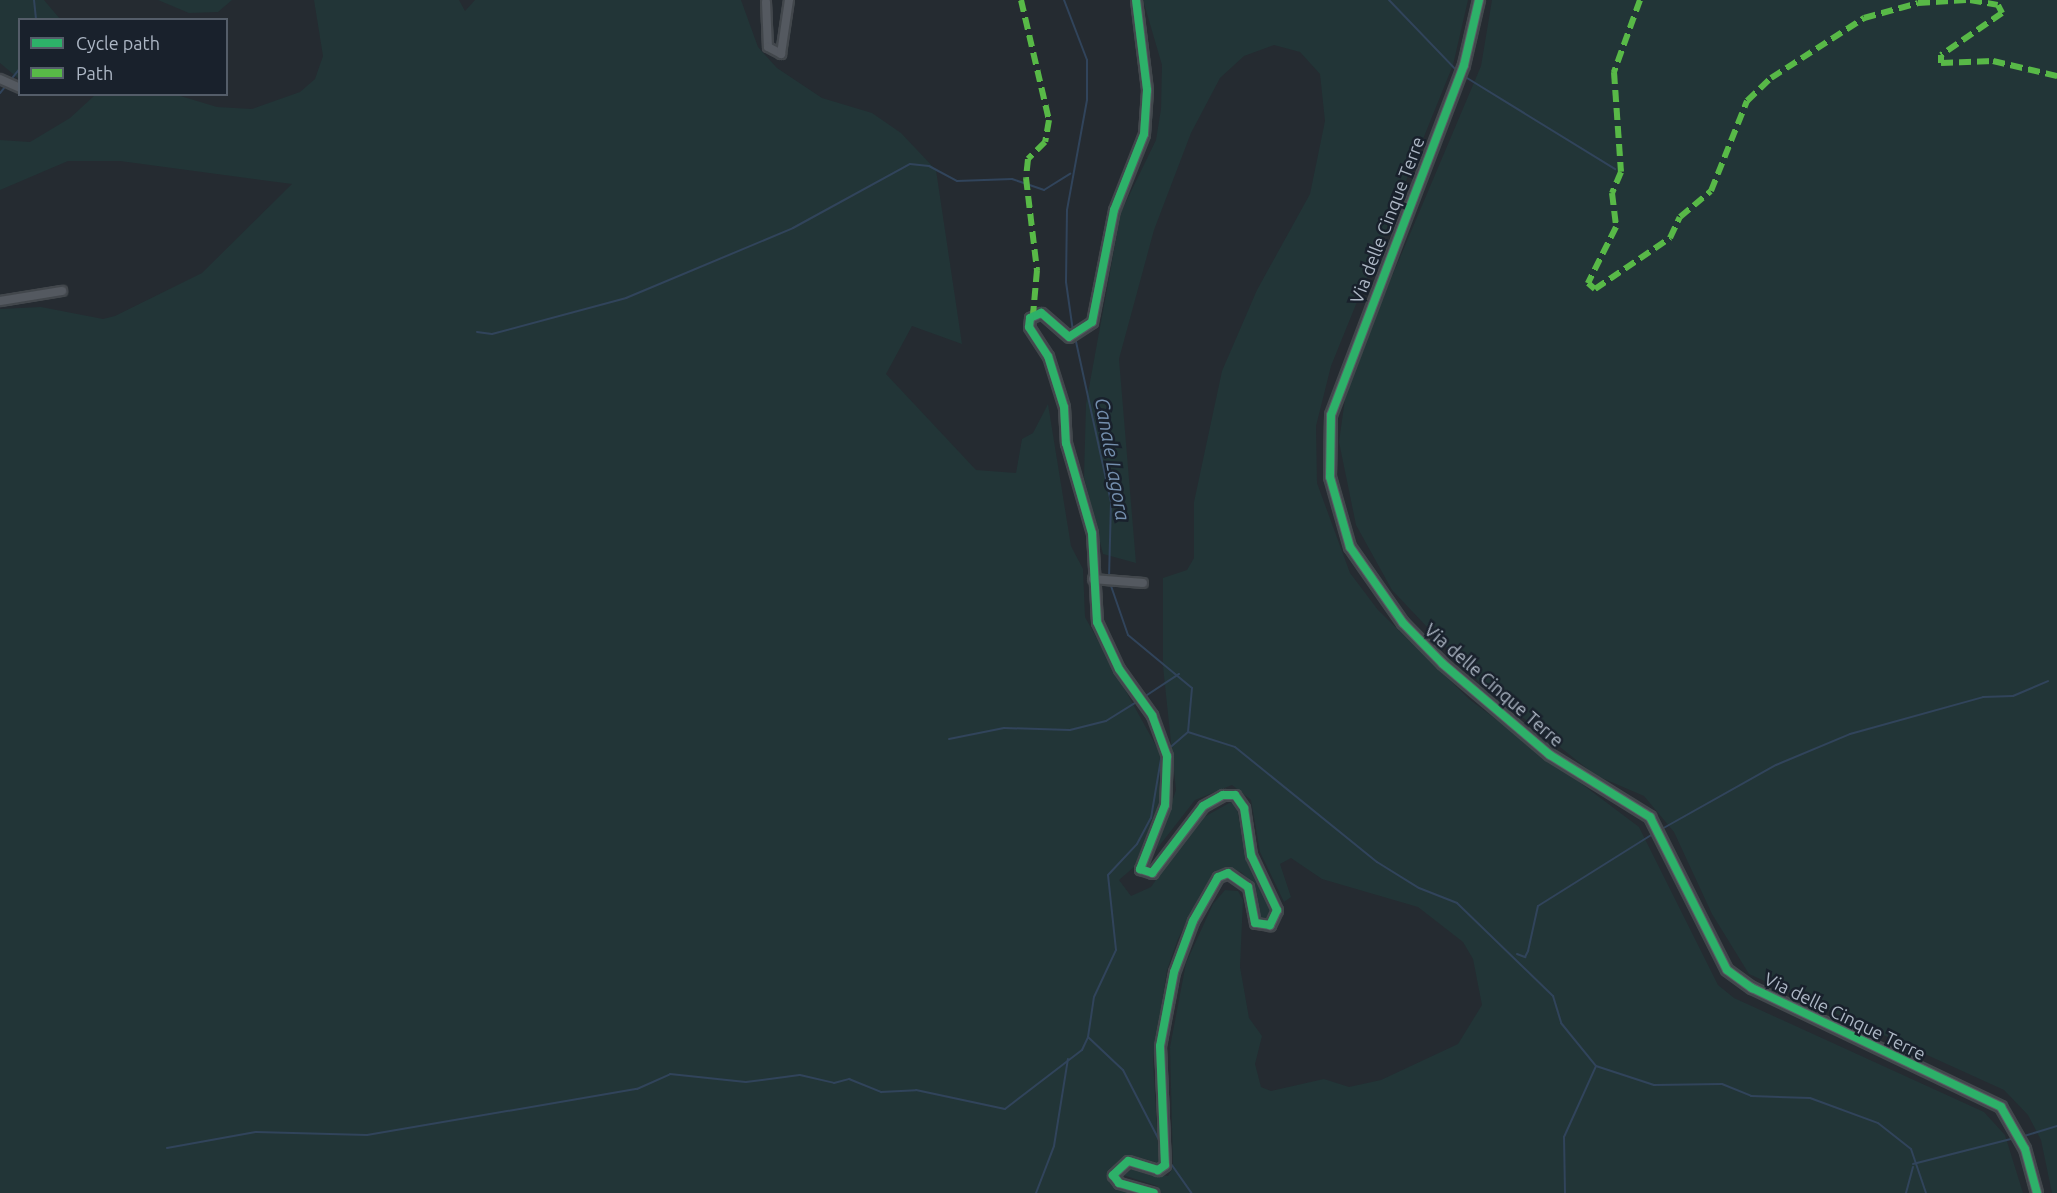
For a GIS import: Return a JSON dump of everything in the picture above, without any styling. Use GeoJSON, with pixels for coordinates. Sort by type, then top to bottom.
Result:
{"type":"FeatureCollection","features":[{"type":"Feature","properties":{"kind":"main road","name":"Via delle Cinque Terre"},"geometry":{"type":"LineString","coordinates":[[1479,0],[1464,65],[1331,415],[1330,477],[1350,547],[1402,623],[1443,664],[1550,755],[1650,818],[1727,970],[1752,988],[2001,1107],[2021,1140],[2037,1193]]}},
{"type":"Feature","properties":{"kind":"street"},"geometry":{"type":"LineString","coordinates":[[766,2],[768,47],[781,54],[789,0]]}},
{"type":"Feature","properties":{"kind":"street"},"geometry":{"type":"LineString","coordinates":[[1136,0],[1147,90],[1144,134],[1114,210],[1089,328],[1069,337],[1044,314],[1030,318],[1064,406],[1066,443],[1092,533],[1093,579],[1099,630],[1152,715],[1167,756],[1166,805],[1142,872],[1152,873],[1203,806],[1223,795],[1235,795],[1244,808],[1251,855],[1277,910],[1270,925],[1256,923],[1248,887],[1228,873],[1218,877],[1193,921],[1174,972],[1160,1046],[1165,1165],[1158,1170],[1128,1161],[1113,1175],[1119,1183],[1154,1193]]}},
{"type":"Feature","properties":{"kind":"street"},"geometry":{"type":"LineString","coordinates":[[0,79],[18,87]]}},
{"type":"Feature","properties":{"kind":"street"},"geometry":{"type":"LineString","coordinates":[[0,301],[62,291]]}},
{"type":"Feature","properties":{"kind":"street"},"geometry":{"type":"LineString","coordinates":[[1093,579],[1143,583]]}},
{"type":"Feature","properties":{"kind":"shaded area"},"geometry":{"type":"Polygon","coordinates":[[[0,0],[44,0],[59,18],[18,18],[18,78],[0,63],[0,0]]]}},
{"type":"Feature","properties":{"kind":"shaded area"},"geometry":{"type":"Polygon","coordinates":[[[158,0],[232,0],[218,12],[189,13],[158,0]]]}},
{"type":"Feature","properties":{"kind":"shaded area"},"geometry":{"type":"Polygon","coordinates":[[[314,0],[459,0],[465,11],[475,0],[741,0],[758,47],[777,68],[822,98],[872,113],[901,133],[936,170],[962,344],[912,326],[886,374],[976,470],[1016,473],[1022,439],[1033,433],[1048,404],[1071,546],[1083,569],[1085,617],[1160,753],[1159,805],[1134,867],[1119,880],[1131,896],[1151,887],[1197,821],[1231,802],[1237,808],[1245,853],[1271,907],[1268,920],[1259,919],[1252,883],[1241,872],[1221,869],[1202,891],[1178,939],[1167,970],[1153,1060],[1159,1163],[1130,1155],[1107,1173],[1113,1185],[1140,1193],[0,1193],[0,309],[41,307],[103,319],[115,316],[202,273],[292,184],[120,161],[68,161],[0,190],[0,140],[30,142],[70,118],[94,96],[180,96],[217,107],[252,109],[300,92],[315,79],[323,56],[314,0]]]}},
{"type":"Feature","properties":{"kind":"shaded area"},"geometry":{"type":"Polygon","coordinates":[[[1143,0],[1468,0],[1453,65],[1331,366],[1316,426],[1317,483],[1350,573],[1378,610],[1469,699],[1639,827],[1718,985],[1734,998],[1984,1112],[2005,1135],[2023,1193],[1161,1193],[1157,1186],[1123,1175],[1129,1169],[1168,1176],[1173,1167],[1170,1047],[1186,963],[1213,904],[1225,890],[1238,891],[1243,900],[1240,967],[1249,1018],[1262,1036],[1255,1064],[1261,1087],[1271,1091],[1324,1079],[1349,1087],[1381,1080],[1458,1044],[1482,1005],[1473,959],[1463,942],[1418,907],[1322,879],[1291,858],[1280,864],[1291,897],[1284,902],[1260,852],[1251,800],[1232,785],[1195,800],[1156,850],[1176,790],[1163,666],[1163,578],[1187,570],[1194,558],[1194,502],[1222,371],[1257,290],[1310,194],[1325,121],[1320,74],[1300,52],[1274,45],[1244,56],[1220,78],[1191,133],[1154,230],[1119,359],[1136,563],[1103,554],[1084,477],[1086,404],[1121,212],[1156,140],[1161,109],[1162,65],[1143,0]]]}},
{"type":"Feature","properties":{"kind":"shaded area"},"geometry":{"type":"Polygon","coordinates":[[[1492,0],[2057,0],[2057,1193],[2052,1193],[2041,1140],[2028,1115],[2004,1090],[1749,974],[1712,914],[1674,832],[1644,796],[1595,775],[1481,684],[1392,590],[1356,525],[1339,442],[1345,399],[1363,345],[1481,66],[1492,0]]]}},
{"type":"Feature","properties":{"kind":"waterway"},"geometry":{"type":"LineString","coordinates":[[34,0],[36,18]]}},
{"type":"Feature","properties":{"kind":"waterway","name":"Canale Lagora"},"geometry":{"type":"LineString","coordinates":[[1064,0],[1087,60],[1087,100],[1067,210],[1066,282],[1073,331]]}},
{"type":"Feature","properties":{"kind":"waterway"},"geometry":{"type":"LineString","coordinates":[[1389,0],[1458,72]]}},
{"type":"Feature","properties":{"kind":"waterway"},"geometry":{"type":"LineString","coordinates":[[0,93],[18,70]]}},
{"type":"Feature","properties":{"kind":"waterway"},"geometry":{"type":"LineString","coordinates":[[1467,78],[1615,169]]}},
{"type":"Feature","properties":{"kind":"waterway"},"geometry":{"type":"LineString","coordinates":[[477,332],[492,334],[626,298],[793,228],[910,164],[929,166],[957,181],[1012,179],[1044,190],[1070,174]]}},
{"type":"Feature","properties":{"kind":"waterway","name":"Canale Lagora"},"geometry":{"type":"LineString","coordinates":[[1075,337],[1111,502],[1109,578]]}},
{"type":"Feature","properties":{"kind":"waterway","name":"Canale Lagora"},"geometry":{"type":"LineString","coordinates":[[1110,583],[1128,635],[1192,688],[1188,732],[1167,750]]}},
{"type":"Feature","properties":{"kind":"waterway"},"geometry":{"type":"LineString","coordinates":[[1144,697],[1179,674]]}},
{"type":"Feature","properties":{"kind":"waterway"},"geometry":{"type":"LineString","coordinates":[[1660,830],[1776,765],[1850,734],[1983,697],[2013,696],[2048,681]]}},
{"type":"Feature","properties":{"kind":"waterway"},"geometry":{"type":"LineString","coordinates":[[949,739],[1004,728],[1070,730],[1106,721],[1139,700]]}},
{"type":"Feature","properties":{"kind":"waterway"},"geometry":{"type":"LineString","coordinates":[[1188,732],[1235,747],[1377,862],[1419,888],[1457,903],[1553,996],[1561,1023],[1596,1066],[1654,1085],[1722,1084],[1751,1096],[1810,1098],[1878,1123],[1911,1149],[1926,1193]]}},
{"type":"Feature","properties":{"kind":"waterway"},"geometry":{"type":"LineString","coordinates":[[167,1148],[256,1132],[367,1135],[637,1089],[670,1074],[746,1082],[800,1075],[834,1083],[849,1079],[881,1092],[916,1090],[1005,1109],[1082,1050],[1088,1037],[1094,997],[1116,950],[1108,875],[1137,844],[1151,818],[1162,753]]}},
{"type":"Feature","properties":{"kind":"waterway"},"geometry":{"type":"LineString","coordinates":[[1517,954],[1525,957],[1528,951],[1538,906],[1653,834]]}},
{"type":"Feature","properties":{"kind":"waterway"},"geometry":{"type":"LineString","coordinates":[[1088,1037],[1123,1070],[1160,1142]]}},
{"type":"Feature","properties":{"kind":"waterway"},"geometry":{"type":"LineString","coordinates":[[1036,1193],[1054,1146],[1068,1059]]}},
{"type":"Feature","properties":{"kind":"waterway"},"geometry":{"type":"LineString","coordinates":[[1565,1193],[1564,1137],[1596,1066]]}},
{"type":"Feature","properties":{"kind":"waterway"},"geometry":{"type":"LineString","coordinates":[[2021,1137],[2057,1126]]}},
{"type":"Feature","properties":{"kind":"waterway"},"geometry":{"type":"LineString","coordinates":[[1913,1164],[2015,1138]]}},
{"type":"Feature","properties":{"kind":"waterway"},"geometry":{"type":"LineString","coordinates":[[1169,1161],[1191,1193]]}},
{"type":"Feature","properties":{"kind":"waterway"},"geometry":{"type":"LineString","coordinates":[[1906,1193],[1913,1167]]}},
{"type":"Feature","properties":{"kind":"marked path"},"geometry":{"type":"LineString","coordinates":[[1021,0],[1049,120],[1045,142],[1028,159],[1026,178],[1037,270],[1033,315]]}},
{"type":"Feature","properties":{"kind":"marked path"},"geometry":{"type":"LineString","coordinates":[[1640,0],[1614,72],[1621,172],[1612,193],[1616,227],[1588,283],[1595,289],[1670,238],[1680,217],[1711,191],[1747,101],[1771,78],[1864,18],[1918,3],[1966,0]]}},
{"type":"Feature","properties":{"kind":"marked path"},"geometry":{"type":"LineString","coordinates":[[1970,0],[1998,5],[2002,13],[1941,55],[1941,63],[1993,61],[2057,76]]}},
{"type":"Feature","properties":{"kind":"cycle path"},"geometry":{"type":"LineString","coordinates":[[1136,0],[1147,90],[1144,134],[1114,210],[1092,322],[1069,337],[1041,313],[1030,318],[1029,327],[1048,356],[1064,407],[1066,443],[1092,533],[1097,622],[1119,669],[1152,715],[1167,756],[1165,805],[1140,869],[1152,873],[1203,806],[1223,795],[1235,795],[1244,808],[1251,855],[1277,910],[1270,925],[1255,923],[1248,887],[1228,873],[1218,877],[1193,921],[1174,972],[1160,1046],[1165,1165],[1158,1170],[1128,1161],[1113,1175],[1119,1183],[1154,1193]]}},
{"type":"Feature","properties":{"kind":"cycle path"},"geometry":{"type":"LineString","coordinates":[[1479,0],[1464,65],[1331,415],[1330,477],[1350,547],[1403,623],[1443,664],[1550,755],[1650,817],[1727,970],[1752,988],[2001,1107],[2025,1149],[2037,1193]]}}]}
